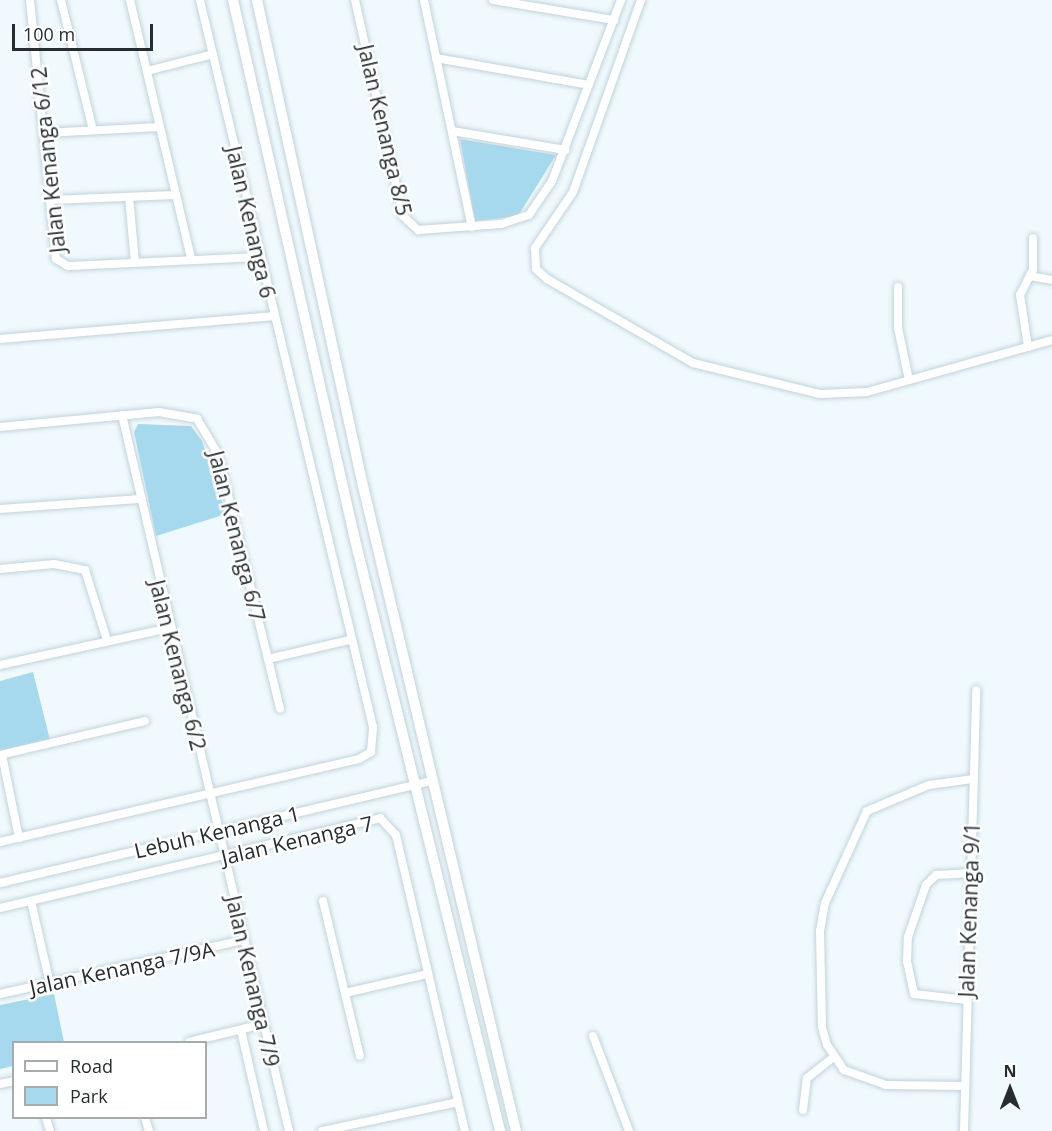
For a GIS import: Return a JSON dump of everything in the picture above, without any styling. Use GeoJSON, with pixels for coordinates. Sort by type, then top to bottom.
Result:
{"type":"FeatureCollection","features":[{"type":"Feature","properties":{"kind":"street","name":"Jalan Kenanga 6/12"},"geometry":{"type":"LineString","coordinates":[[30,0],[53,248],[60,265],[135,264],[191,259],[260,257]]}},
{"type":"Feature","properties":{"kind":"street"},"geometry":{"type":"LineString","coordinates":[[61,0],[93,130]]}},
{"type":"Feature","properties":{"kind":"street"},"geometry":{"type":"LineString","coordinates":[[130,0],[191,259]]}},
{"type":"Feature","properties":{"kind":"street","name":"Jalan Kenanga 6"},"geometry":{"type":"LineString","coordinates":[[0,339],[274,316],[200,0]]}},
{"type":"Feature","properties":{"kind":"street"},"geometry":{"type":"LineString","coordinates":[[233,0],[416,784],[500,1131]]}},
{"type":"Feature","properties":{"kind":"street"},"geometry":{"type":"LineString","coordinates":[[257,0],[433,781],[516,1131]]}},
{"type":"Feature","properties":{"kind":"street","name":"Jalan Kenanga 8/5"},"geometry":{"type":"LineString","coordinates":[[355,0],[403,216],[418,230],[472,227],[529,215],[565,150],[621,0]]}},
{"type":"Feature","properties":{"kind":"street"},"geometry":{"type":"LineString","coordinates":[[424,0],[472,227]]}},
{"type":"Feature","properties":{"kind":"street"},"geometry":{"type":"LineString","coordinates":[[493,0],[614,20]]}},
{"type":"Feature","properties":{"kind":"street"},"geometry":{"type":"LineString","coordinates":[[641,0],[573,192],[534,248],[536,269],[693,363],[840,396],[909,380],[1052,340]]}},
{"type":"Feature","properties":{"kind":"street"},"geometry":{"type":"LineString","coordinates":[[147,71],[213,54]]}},
{"type":"Feature","properties":{"kind":"street"},"geometry":{"type":"LineString","coordinates":[[436,58],[589,85]]}},
{"type":"Feature","properties":{"kind":"street"},"geometry":{"type":"LineString","coordinates":[[44,133],[159,127]]}},
{"type":"Feature","properties":{"kind":"street"},"geometry":{"type":"LineString","coordinates":[[452,131],[565,150]]}},
{"type":"Feature","properties":{"kind":"street"},"geometry":{"type":"LineString","coordinates":[[50,201],[175,195]]}},
{"type":"Feature","properties":{"kind":"street"},"geometry":{"type":"LineString","coordinates":[[129,197],[135,264]]}},
{"type":"Feature","properties":{"kind":"street"},"geometry":{"type":"LineString","coordinates":[[1028,347],[1020,295],[1030,276],[1033,238]]}},
{"type":"Feature","properties":{"kind":"street"},"geometry":{"type":"LineString","coordinates":[[1030,276],[1052,280]]}},
{"type":"Feature","properties":{"kind":"street"},"geometry":{"type":"LineString","coordinates":[[898,287],[898,328],[909,380]]}},
{"type":"Feature","properties":{"kind":"street"},"geometry":{"type":"LineString","coordinates":[[0,842],[359,759],[371,752],[373,727],[349,640],[274,316]]}},
{"type":"Feature","properties":{"kind":"street","name":"Jalan Kenanga 6/7"},"geometry":{"type":"LineString","coordinates":[[0,427],[180,413],[197,419],[209,434],[280,709]]}},
{"type":"Feature","properties":{"kind":"street","name":"Jalan Kenanga 6/2"},"geometry":{"type":"LineString","coordinates":[[122,416],[138,499],[218,831]]}},
{"type":"Feature","properties":{"kind":"street"},"geometry":{"type":"LineString","coordinates":[[0,509],[138,499]]}},
{"type":"Feature","properties":{"kind":"street"},"geometry":{"type":"LineString","coordinates":[[0,569],[54,564],[85,570],[107,640]]}},
{"type":"Feature","properties":{"kind":"street"},"geometry":{"type":"LineString","coordinates":[[0,665],[170,628]]}},
{"type":"Feature","properties":{"kind":"street"},"geometry":{"type":"LineString","coordinates":[[268,659],[349,640]]}},
{"type":"Feature","properties":{"kind":"street","name":"Jalan Kenanga 9/1"},"geometry":{"type":"LineString","coordinates":[[964,1131],[976,690]]}},
{"type":"Feature","properties":{"kind":"street"},"geometry":{"type":"LineString","coordinates":[[19,838],[1,755],[145,721]]}},
{"type":"Feature","properties":{"kind":"street"},"geometry":{"type":"LineString","coordinates":[[964,1086],[861,1080],[833,1058],[822,1027],[821,918],[857,823],[878,803],[951,780],[972,779]]}},
{"type":"Feature","properties":{"kind":"street","name":"Lebuh Kenanga 1"},"geometry":{"type":"LineString","coordinates":[[0,883],[433,781]]}},
{"type":"Feature","properties":{"kind":"street","name":"Jalan Kenanga 7"},"geometry":{"type":"LineString","coordinates":[[0,908],[224,857],[370,819],[391,824],[465,1131]]}},
{"type":"Feature","properties":{"kind":"street","name":"Jalan Kenanga 7/9"},"geometry":{"type":"LineString","coordinates":[[218,831],[289,1131]]}},
{"type":"Feature","properties":{"kind":"street"},"geometry":{"type":"LineString","coordinates":[[966,1000],[914,994],[907,962],[908,938],[926,885],[936,875],[970,873]]}},
{"type":"Feature","properties":{"kind":"street"},"geometry":{"type":"LineString","coordinates":[[31,901],[50,984]]}},
{"type":"Feature","properties":{"kind":"street"},"geometry":{"type":"LineString","coordinates":[[323,901],[360,1056]]}},
{"type":"Feature","properties":{"kind":"street","name":"Jalan Kenanga 7/9A"},"geometry":{"type":"LineString","coordinates":[[0,994],[244,940]]}},
{"type":"Feature","properties":{"kind":"street"},"geometry":{"type":"LineString","coordinates":[[345,993],[427,974]]}},
{"type":"Feature","properties":{"kind":"street"},"geometry":{"type":"LineString","coordinates":[[193,1041],[263,1024]]}},
{"type":"Feature","properties":{"kind":"street"},"geometry":{"type":"LineString","coordinates":[[241,1030],[264,1131]]}},
{"type":"Feature","properties":{"kind":"street"},"geometry":{"type":"LineString","coordinates":[[593,1036],[629,1131]]}},
{"type":"Feature","properties":{"kind":"street"},"geometry":{"type":"LineString","coordinates":[[803,1110],[807,1078],[833,1058]]}},
{"type":"Feature","properties":{"kind":"street"},"geometry":{"type":"LineString","coordinates":[[322,1131],[458,1102]]}},
{"type":"Feature","properties":{"kind":"green space"},"geometry":{"type":"Polygon","coordinates":[[[460,139],[556,155],[518,216],[475,221],[460,139]]]}},
{"type":"Feature","properties":{"kind":"green space"},"geometry":{"type":"Polygon","coordinates":[[[138,424],[191,426],[202,441],[226,514],[156,536],[134,432],[138,424]]]}},
{"type":"Feature","properties":{"kind":"green space"},"geometry":{"type":"Polygon","coordinates":[[[33,672],[50,740],[0,753],[0,681],[33,672]]]}},
{"type":"Feature","properties":{"kind":"green space"},"geometry":{"type":"Polygon","coordinates":[[[54,994],[64,1041],[12,1041],[12,1066],[0,1069],[0,1005],[54,994]]]}}]}
